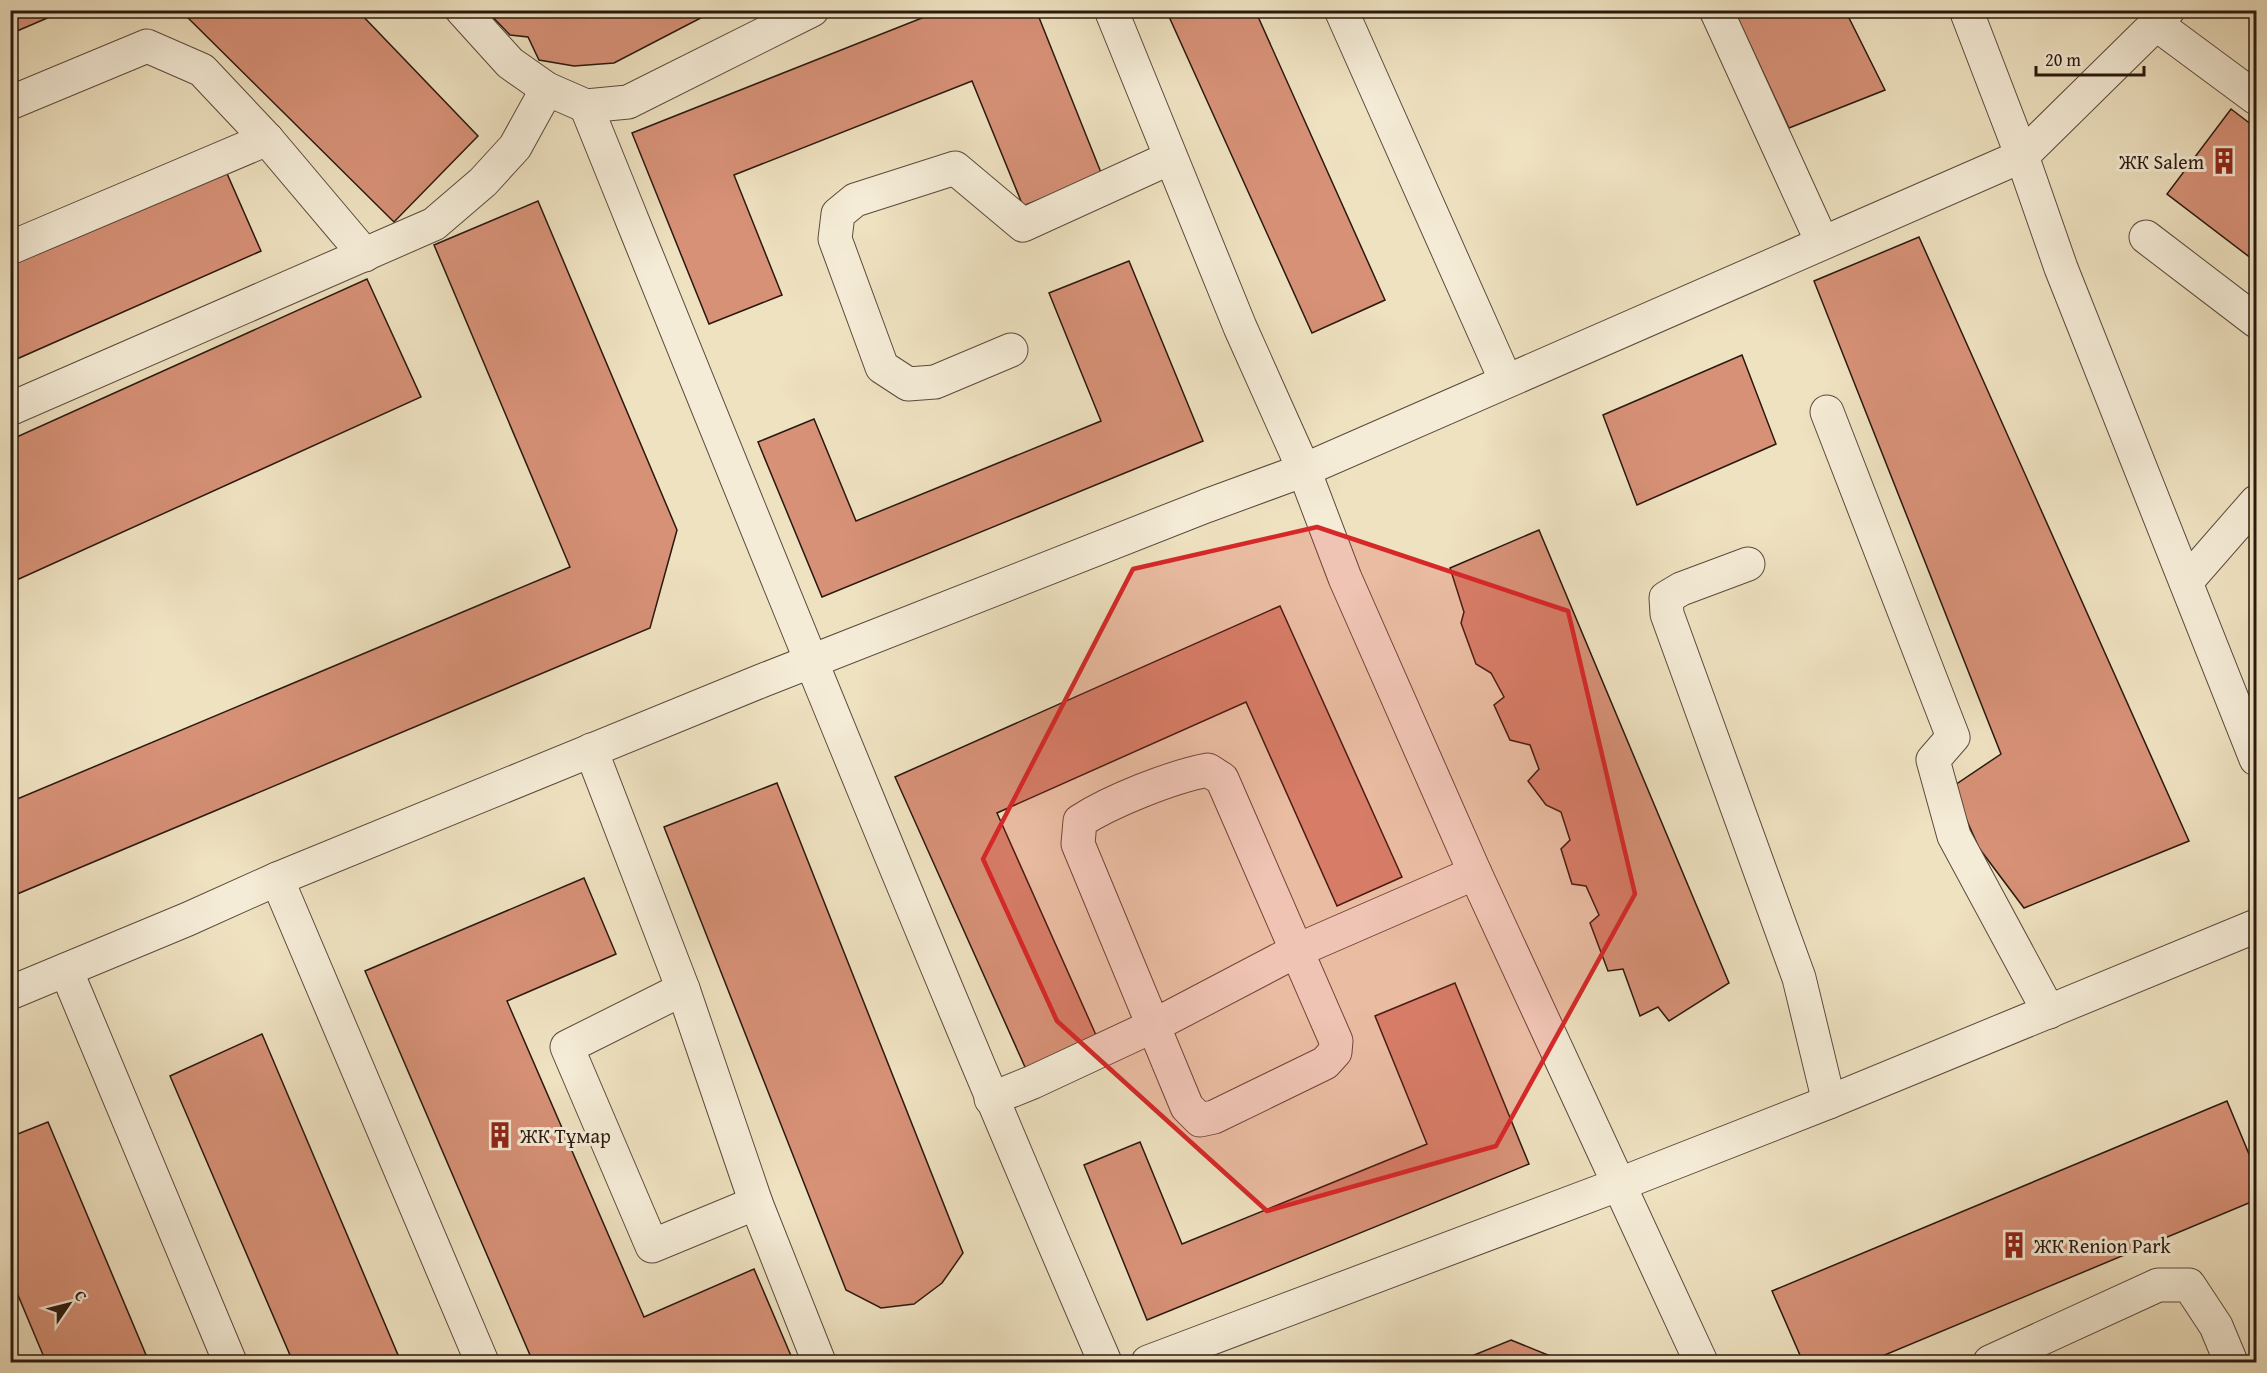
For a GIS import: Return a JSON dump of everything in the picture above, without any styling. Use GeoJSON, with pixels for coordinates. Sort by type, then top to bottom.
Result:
{"type":"FeatureCollection","features":[{"type":"Feature","properties":{"kind":"street"},"geometry":{"type":"LineString","coordinates":[[462,10],[510,63],[547,89],[586,106],[628,102],[812,10]]}},
{"type":"Feature","properties":{"kind":"street"},"geometry":{"type":"LineString","coordinates":[[1111,10],[1240,327],[1304,470],[1345,578],[1475,873],[1701,1362]]}},
{"type":"Feature","properties":{"kind":"street"},"geometry":{"type":"LineString","coordinates":[[1341,10],[1506,381]]}},
{"type":"Feature","properties":{"kind":"street"},"geometry":{"type":"LineString","coordinates":[[1716,10],[1822,242]]}},
{"type":"Feature","properties":{"kind":"street"},"geometry":{"type":"LineString","coordinates":[[1966,10],[2022,156],[2061,268],[2256,759]]}},
{"type":"Feature","properties":{"kind":"street"},"geometry":{"type":"LineString","coordinates":[[10,993],[277,879],[591,750],[810,662],[1304,470],[2022,156],[2162,17],[2256,98]]}},
{"type":"Feature","properties":{"kind":"street"},"geometry":{"type":"LineString","coordinates":[[10,103],[147,46],[202,70],[267,139],[365,255]]}},
{"type":"Feature","properties":{"kind":"street"},"geometry":{"type":"LineString","coordinates":[[10,409],[434,224],[483,183],[515,147],[547,89]]}},
{"type":"Feature","properties":{"kind":"street"},"geometry":{"type":"LineString","coordinates":[[586,106],[810,662],[991,1099],[1105,1362]]}},
{"type":"Feature","properties":{"kind":"street"},"geometry":{"type":"LineString","coordinates":[[10,248],[267,139]]}},
{"type":"Feature","properties":{"kind":"street"},"geometry":{"type":"LineString","coordinates":[[1011,350],[935,382],[908,384],[882,367],[835,239],[838,214],[855,200],[955,168],[1023,225],[1170,158]]}},
{"type":"Feature","properties":{"kind":"street"},"geometry":{"type":"LineString","coordinates":[[2146,237],[2256,321]]}},
{"type":"Feature","properties":{"kind":"street"},"geometry":{"type":"LineString","coordinates":[[1827,412],[1953,737],[1933,760],[1953,836],[2049,1012]]}},
{"type":"Feature","properties":{"kind":"street"},"geometry":{"type":"LineString","coordinates":[[2187,581],[2256,502]]}},
{"type":"Feature","properties":{"kind":"street"},"geometry":{"type":"LineString","coordinates":[[1748,564],[1691,585],[1666,598],[1667,614],[1799,978],[1829,1102]]}},
{"type":"Feature","properties":{"kind":"street"},"geometry":{"type":"LineString","coordinates":[[591,750],[683,989],[756,1203],[819,1362]]}},
{"type":"Feature","properties":{"kind":"street"},"geometry":{"type":"LineString","coordinates":[[1208,770],[1222,779],[1298,950],[1336,1041],[1335,1052],[1325,1064],[1214,1117],[1200,1120],[1187,1107],[1078,844],[1080,821],[1098,810],[1190,773],[1208,770]]}},
{"type":"Feature","properties":{"kind":"street"},"geometry":{"type":"LineString","coordinates":[[991,1099],[1153,1026],[1298,950],[1475,873]]}},
{"type":"Feature","properties":{"kind":"street"},"geometry":{"type":"LineString","coordinates":[[277,879],[482,1362]]}},
{"type":"Feature","properties":{"kind":"street"},"geometry":{"type":"LineString","coordinates":[[1148,1362],[1620,1184],[1829,1102],[2256,926]]}},
{"type":"Feature","properties":{"kind":"street"},"geometry":{"type":"LineString","coordinates":[[66,970],[230,1362]]}},
{"type":"Feature","properties":{"kind":"street"},"geometry":{"type":"LineString","coordinates":[[683,989],[567,1047],[652,1246],[756,1203]]}},
{"type":"Feature","properties":{"kind":"street"},"geometry":{"type":"LineString","coordinates":[[1995,1362],[2158,1285],[2189,1285],[2216,1326],[2231,1362]]}},
{"type":"Feature","properties":{"kind":"highlighted area"},"geometry":{"type":"Polygon","coordinates":[[[1317,527],[1568,611],[1635,894],[1496,1146],[1267,1211],[1057,1021],[983,859],[1133,569],[1317,527]]]}},
{"type":"Feature","properties":{"kind":"building"},"geometry":{"type":"Polygon","coordinates":[[[10,10],[66,10],[10,34],[10,10]]]}},
{"type":"Feature","properties":{"kind":"building"},"geometry":{"type":"Polygon","coordinates":[[[180,10],[357,10],[478,136],[394,222],[180,10]]]}},
{"type":"Feature","properties":{"kind":"building"},"geometry":{"type":"Polygon","coordinates":[[[486,10],[716,10],[614,63],[574,66],[539,60],[528,37],[510,35],[486,10]]]}},
{"type":"Feature","properties":{"kind":"building"},"geometry":{"type":"Polygon","coordinates":[[[942,10],[1036,10],[1102,175],[1023,206],[972,81],[734,175],[782,295],[709,324],[632,133],[942,10]]]}},
{"type":"Feature","properties":{"kind":"building"},"geometry":{"type":"Polygon","coordinates":[[[1166,10],[1255,10],[1385,300],[1312,333],[1166,10]]]}},
{"type":"Feature","properties":{"kind":"building"},"geometry":{"type":"Polygon","coordinates":[[[1734,10],[1845,10],[1885,90],[1789,128],[1734,10]]]}},
{"type":"Feature","properties":{"kind":"building","name":"ЖК Salem"},"geometry":{"type":"Polygon","coordinates":[[[2231,109],[2256,128],[2256,262],[2167,194],[2231,109]]]}},
{"type":"Feature","properties":{"kind":"building"},"geometry":{"type":"Polygon","coordinates":[[[225,169],[261,251],[10,362],[10,260],[225,169]]]}},
{"type":"Feature","properties":{"kind":"building"},"geometry":{"type":"Polygon","coordinates":[[[538,201],[677,530],[650,628],[10,897],[10,802],[570,567],[434,245],[538,201]]]}},
{"type":"Feature","properties":{"kind":"building"},"geometry":{"type":"Polygon","coordinates":[[[1919,237],[2189,841],[2024,908],[1979,848],[1952,787],[2001,754],[1814,281],[1919,237]]]}},
{"type":"Feature","properties":{"kind":"building"},"geometry":{"type":"Polygon","coordinates":[[[1129,261],[1203,441],[822,597],[758,442],[814,419],[856,521],[1101,421],[1049,293],[1129,261]]]}},
{"type":"Feature","properties":{"kind":"building"},"geometry":{"type":"Polygon","coordinates":[[[367,279],[421,397],[10,583],[10,440],[367,279]]]}},
{"type":"Feature","properties":{"kind":"building"},"geometry":{"type":"Polygon","coordinates":[[[1742,355],[1776,444],[1637,505],[1603,415],[1742,355]]]}},
{"type":"Feature","properties":{"kind":"building"},"geometry":{"type":"Polygon","coordinates":[[[1539,530],[1729,983],[1669,1021],[1658,1007],[1640,1016],[1623,969],[1608,971],[1590,923],[1599,915],[1586,886],[1572,884],[1561,849],[1570,840],[1561,812],[1546,805],[1528,781],[1539,769],[1530,745],[1510,740],[1494,705],[1504,697],[1491,673],[1476,664],[1461,623],[1464,612],[1450,568],[1539,530]]]}},
{"type":"Feature","properties":{"kind":"building"},"geometry":{"type":"Polygon","coordinates":[[[1280,606],[1402,877],[1337,906],[1246,702],[997,813],[1100,1044],[1029,1076],[895,777],[1280,606]]]}},
{"type":"Feature","properties":{"kind":"building"},"geometry":{"type":"Polygon","coordinates":[[[777,783],[963,1253],[942,1283],[914,1304],[881,1308],[846,1290],[664,827],[777,783]]]}},
{"type":"Feature","properties":{"kind":"building","name":"ЖК Тұмар"},"geometry":{"type":"Polygon","coordinates":[[[584,878],[616,954],[507,1001],[644,1317],[754,1269],[792,1358],[782,1362],[533,1362],[365,971],[584,878]]]}},
{"type":"Feature","properties":{"kind":"building"},"geometry":{"type":"Polygon","coordinates":[[[1455,983],[1529,1164],[1147,1320],[1084,1165],[1140,1142],[1182,1244],[1427,1144],[1375,1016],[1455,983]]]}},
{"type":"Feature","properties":{"kind":"building"},"geometry":{"type":"Polygon","coordinates":[[[262,1034],[401,1362],[293,1362],[170,1076],[262,1034]]]}},
{"type":"Feature","properties":{"kind":"building","name":"ЖК Renion Park"},"geometry":{"type":"Polygon","coordinates":[[[2227,1101],[2256,1171],[2256,1200],[1868,1362],[1803,1362],[1772,1291],[2227,1101]]]}},
{"type":"Feature","properties":{"kind":"building"},"geometry":{"type":"Polygon","coordinates":[[[48,1122],[149,1362],[46,1362],[10,1276],[10,1137],[48,1122]]]}},
{"type":"Feature","properties":{"kind":"building"},"geometry":{"type":"Polygon","coordinates":[[[1511,1340],[1565,1362],[1457,1362],[1511,1340]]]}},
{"type":"Feature","properties":{"kind":"place","name":"ЖК Salem"},"geometry":{"type":"Point","coordinates":[2224,161]}},
{"type":"Feature","properties":{"kind":"place","name":"ЖК Тұмар"},"geometry":{"type":"Point","coordinates":[500,1135]}},
{"type":"Feature","properties":{"kind":"place","name":"ЖК Renion Park"},"geometry":{"type":"Point","coordinates":[2014,1245]}}]}
